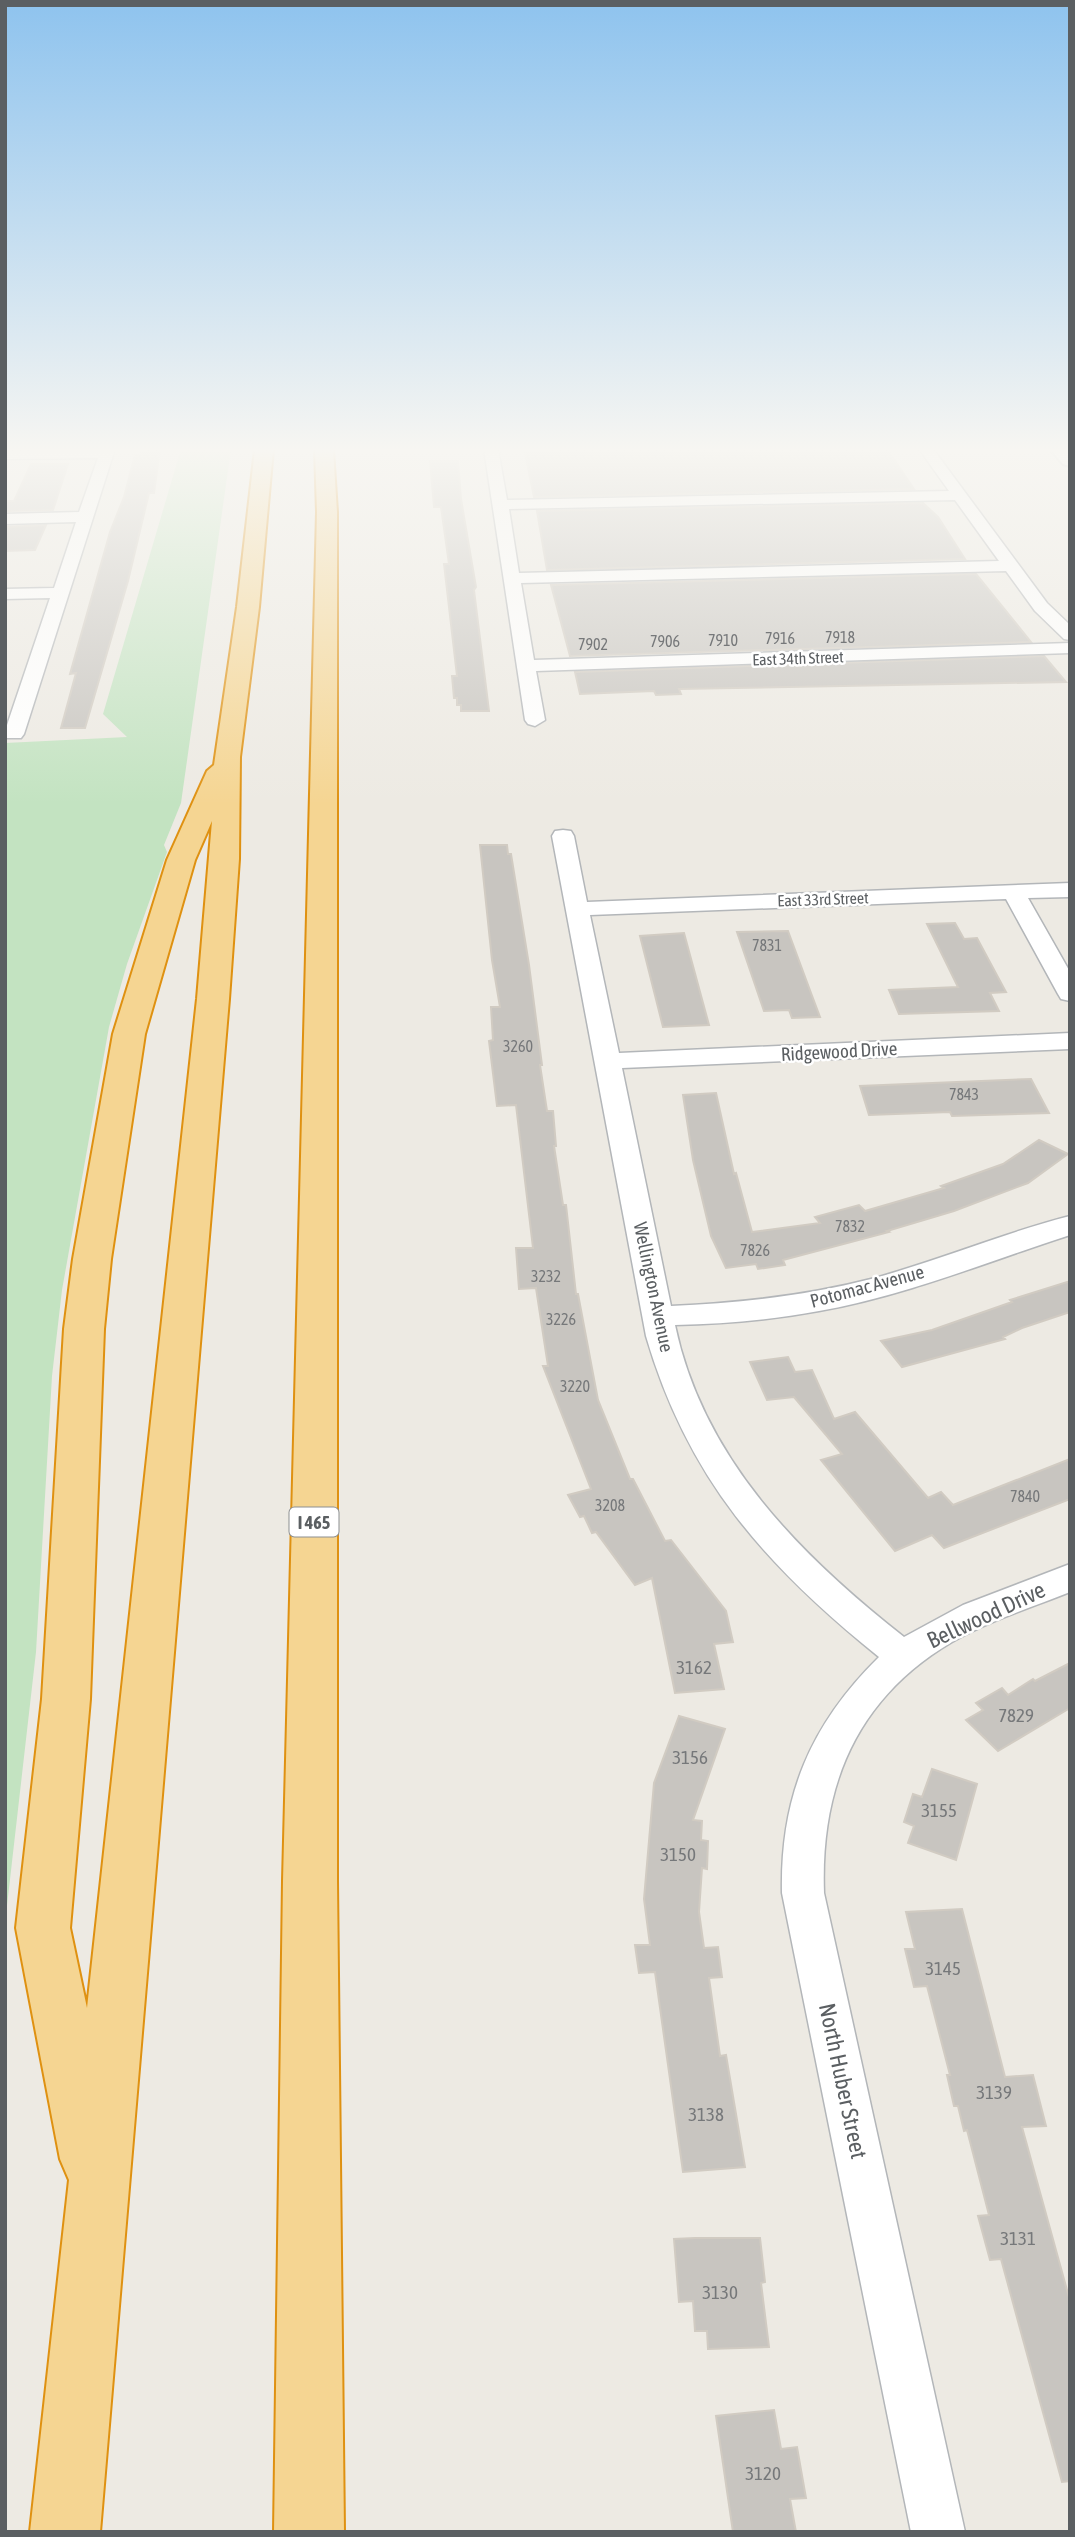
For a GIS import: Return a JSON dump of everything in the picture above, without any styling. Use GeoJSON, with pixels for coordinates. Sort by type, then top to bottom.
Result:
{"type":"FeatureCollection","features":[{"type":"Feature","properties":{"kind":"highway"},"geometry":{"type":"LineString","coordinates":[[65,2532],[213,999],[225,859],[227,757],[252,567]]}},
{"type":"Feature","properties":{"kind":"highway","name":"I 465"},"geometry":{"type":"LineString","coordinates":[[309,2532],[310,1881],[326,567]]}},
{"type":"Feature","properties":{"kind":"highway"},"geometry":{"type":"LineString","coordinates":[[99,2198],[43,1928],[66,1699],[84,1329],[119,1082],[136,1004],[181,860],[227,757]]}},
{"type":"Feature","properties":{"kind":"street"},"geometry":{"type":"LineString","coordinates":[[15,734],[69,567]]}},
{"type":"Feature","properties":{"kind":"street"},"geometry":{"type":"LineString","coordinates":[[510,567],[535,720]]}},
{"type":"Feature","properties":{"kind":"street"},"geometry":{"type":"LineString","coordinates":[[512,578],[953,567]]}},
{"type":"Feature","properties":{"kind":"street"},"geometry":{"type":"LineString","coordinates":[[1012,567],[1041,607],[1070,635]]}},
{"type":"Feature","properties":{"kind":"street"},"geometry":{"type":"LineString","coordinates":[[5,594],[61,593]]}},
{"type":"Feature","properties":{"kind":"street","name":"East 34th Street"},"geometry":{"type":"LineString","coordinates":[[526,666],[1070,648]]}},
{"type":"Feature","properties":{"kind":"street"},"geometry":{"type":"LineString","coordinates":[[5,684],[31,683]]}},
{"type":"Feature","properties":{"kind":"street","name":"Wellington Avenue"},"geometry":{"type":"LineString","coordinates":[[563,836],[659,1316],[672,1374],[683,1402],[703,1443],[760,1525],[841,1607],[904,1657]]}},
{"type":"Feature","properties":{"kind":"street","name":"East 33rd Street"},"geometry":{"type":"LineString","coordinates":[[577,909],[1070,890]]}},
{"type":"Feature","properties":{"kind":"street"},"geometry":{"type":"LineString","coordinates":[[1013,892],[1070,994]]}},
{"type":"Feature","properties":{"kind":"street","name":"Ridgewood Drive"},"geometry":{"type":"LineString","coordinates":[[608,1061],[1070,1041]]}},
{"type":"Feature","properties":{"kind":"street","name":"Potomac Avenue"},"geometry":{"type":"LineString","coordinates":[[659,1316],[742,1313],[821,1301],[882,1286],[1070,1225]]}},
{"type":"Feature","properties":{"kind":"street","name":"Bellwood Drive"},"geometry":{"type":"LineString","coordinates":[[904,1657],[943,1631],[1070,1577]]}},
{"type":"Feature","properties":{"kind":"street","name":"North Huber Street"},"geometry":{"type":"LineString","coordinates":[[904,1657],[872,1685],[853,1708],[824,1758],[806,1818],[802,1883],[938,2532]]}},
{"type":"Feature","properties":{"kind":"green space"},"geometry":{"type":"Polygon","coordinates":[[[146,567],[214,567],[181,803],[164,845],[167,852],[127,964],[109,1027],[62,1290],[52,1376],[36,1652],[5,1923],[5,743],[127,737],[103,714],[146,567]]]}},
{"type":"Feature","properties":{"kind":"building"},"geometry":{"type":"Polygon","coordinates":[[[100,567],[131,567],[85,728],[61,728],[76,673],[70,674],[100,567]]]}},
{"type":"Feature","properties":{"kind":"building"},"geometry":{"type":"Polygon","coordinates":[[[444,567],[473,567],[489,711],[461,711],[461,705],[457,705],[457,698],[454,698],[452,676],[457,676],[444,567]]]}},
{"type":"Feature","properties":{"kind":"building"},"geometry":{"type":"Polygon","coordinates":[[[547,567],[646,567],[547,570],[547,567]]]}},
{"type":"Feature","properties":{"kind":"building"},"geometry":{"type":"Polygon","coordinates":[[[976,574],[1031,642],[570,656],[551,585],[976,574]]]}},
{"type":"Feature","properties":{"kind":"building"},"geometry":{"type":"Polygon","coordinates":[[[1044,656],[1066,682],[679,689],[681,694],[656,695],[654,691],[580,694],[575,672],[1044,656]]]}},
{"type":"Feature","properties":{"kind":"building"},"geometry":{"type":"Polygon","coordinates":[[[480,845],[507,845],[508,854],[511,854],[529,965],[547,1111],[553,1111],[554,1146],[563,1205],[566,1205],[576,1294],[598,1400],[630,1479],[633,1479],[665,1541],[671,1540],[726,1611],[733,1642],[714,1644],[724,1689],[675,1693],[652,1578],[635,1585],[596,1532],[592,1533],[584,1516],[580,1517],[568,1495],[591,1489],[543,1366],[548,1366],[536,1288],[519,1289],[516,1248],[533,1248],[516,1105],[497,1106],[489,1041],[493,1040],[491,1007],[500,1007],[492,960],[480,845]]]}},
{"type":"Feature","properties":{"kind":"building"},"geometry":{"type":"Polygon","coordinates":[[[955,923],[964,939],[977,938],[1006,992],[990,993],[999,1011],[899,1014],[889,990],[958,987],[927,924],[955,923]]]}},
{"type":"Feature","properties":{"kind":"building"},"geometry":{"type":"Polygon","coordinates":[[[788,931],[820,1017],[792,1018],[789,1010],[764,1011],[737,932],[788,931]]]}},
{"type":"Feature","properties":{"kind":"building"},"geometry":{"type":"Polygon","coordinates":[[[684,933],[709,1025],[663,1027],[640,936],[684,933]]]}},
{"type":"Feature","properties":{"kind":"building"},"geometry":{"type":"Polygon","coordinates":[[[1031,1079],[1049,1113],[869,1115],[860,1086],[1031,1079]]]}},
{"type":"Feature","properties":{"kind":"building"},"geometry":{"type":"Polygon","coordinates":[[[716,1093],[734,1174],[736,1173],[752,1232],[820,1223],[815,1217],[859,1205],[865,1211],[944,1188],[941,1186],[1003,1164],[1039,1140],[1068,1154],[1028,1183],[954,1211],[887,1231],[889,1232],[783,1260],[785,1265],[758,1269],[756,1264],[726,1268],[711,1236],[693,1160],[683,1095],[716,1093]]]}},
{"type":"Feature","properties":{"kind":"building"},"geometry":{"type":"Polygon","coordinates":[[[1070,1281],[1070,1312],[1022,1328],[1003,1337],[1005,1339],[902,1367],[881,1341],[932,1330],[1012,1302],[1010,1300],[1070,1281]]]}},
{"type":"Feature","properties":{"kind":"building"},"geometry":{"type":"Polygon","coordinates":[[[788,1357],[795,1372],[812,1370],[834,1419],[855,1412],[928,1498],[941,1492],[953,1505],[1070,1459],[1070,1499],[944,1548],[932,1535],[895,1551],[821,1460],[842,1454],[794,1397],[767,1400],[750,1362],[788,1357]]]}},
{"type":"Feature","properties":{"kind":"building"},"geometry":{"type":"Polygon","coordinates":[[[1070,1663],[1070,1708],[998,1751],[966,1720],[983,1710],[976,1703],[1002,1688],[1008,1695],[1033,1679],[1035,1681],[1070,1663]]]}},
{"type":"Feature","properties":{"kind":"building"},"geometry":{"type":"Polygon","coordinates":[[[679,1716],[725,1729],[693,1820],[702,1821],[701,1840],[708,1841],[707,1869],[702,1868],[699,1912],[704,1948],[718,1947],[722,1977],[709,1978],[720,2056],[726,2055],[745,2167],[683,2172],[655,1972],[639,1973],[635,1945],[650,1945],[644,1899],[654,1783],[679,1716]]]}},
{"type":"Feature","properties":{"kind":"building"},"geometry":{"type":"Polygon","coordinates":[[[932,1769],[977,1784],[956,1860],[908,1843],[914,1826],[904,1822],[913,1794],[922,1797],[932,1769]]]}},
{"type":"Feature","properties":{"kind":"building"},"geometry":{"type":"Polygon","coordinates":[[[962,1909],[1005,2077],[1033,2075],[1046,2126],[1022,2127],[1070,2301],[1070,2481],[1062,2482],[1001,2259],[990,2260],[978,2216],[989,2215],[967,2130],[964,2131],[958,2106],[954,2106],[947,2075],[950,2075],[927,1986],[914,1987],[905,1949],[915,1949],[906,1912],[962,1909]]]}},
{"type":"Feature","properties":{"kind":"building"},"geometry":{"type":"Polygon","coordinates":[[[760,2238],[765,2282],[761,2283],[769,2347],[708,2349],[707,2331],[695,2331],[693,2301],[679,2302],[674,2239],[760,2238]]]}},
{"type":"Feature","properties":{"kind":"building"},"geometry":{"type":"Polygon","coordinates":[[[774,2410],[781,2449],[797,2447],[806,2498],[790,2499],[796,2532],[733,2532],[716,2416],[774,2410]]]}}]}
